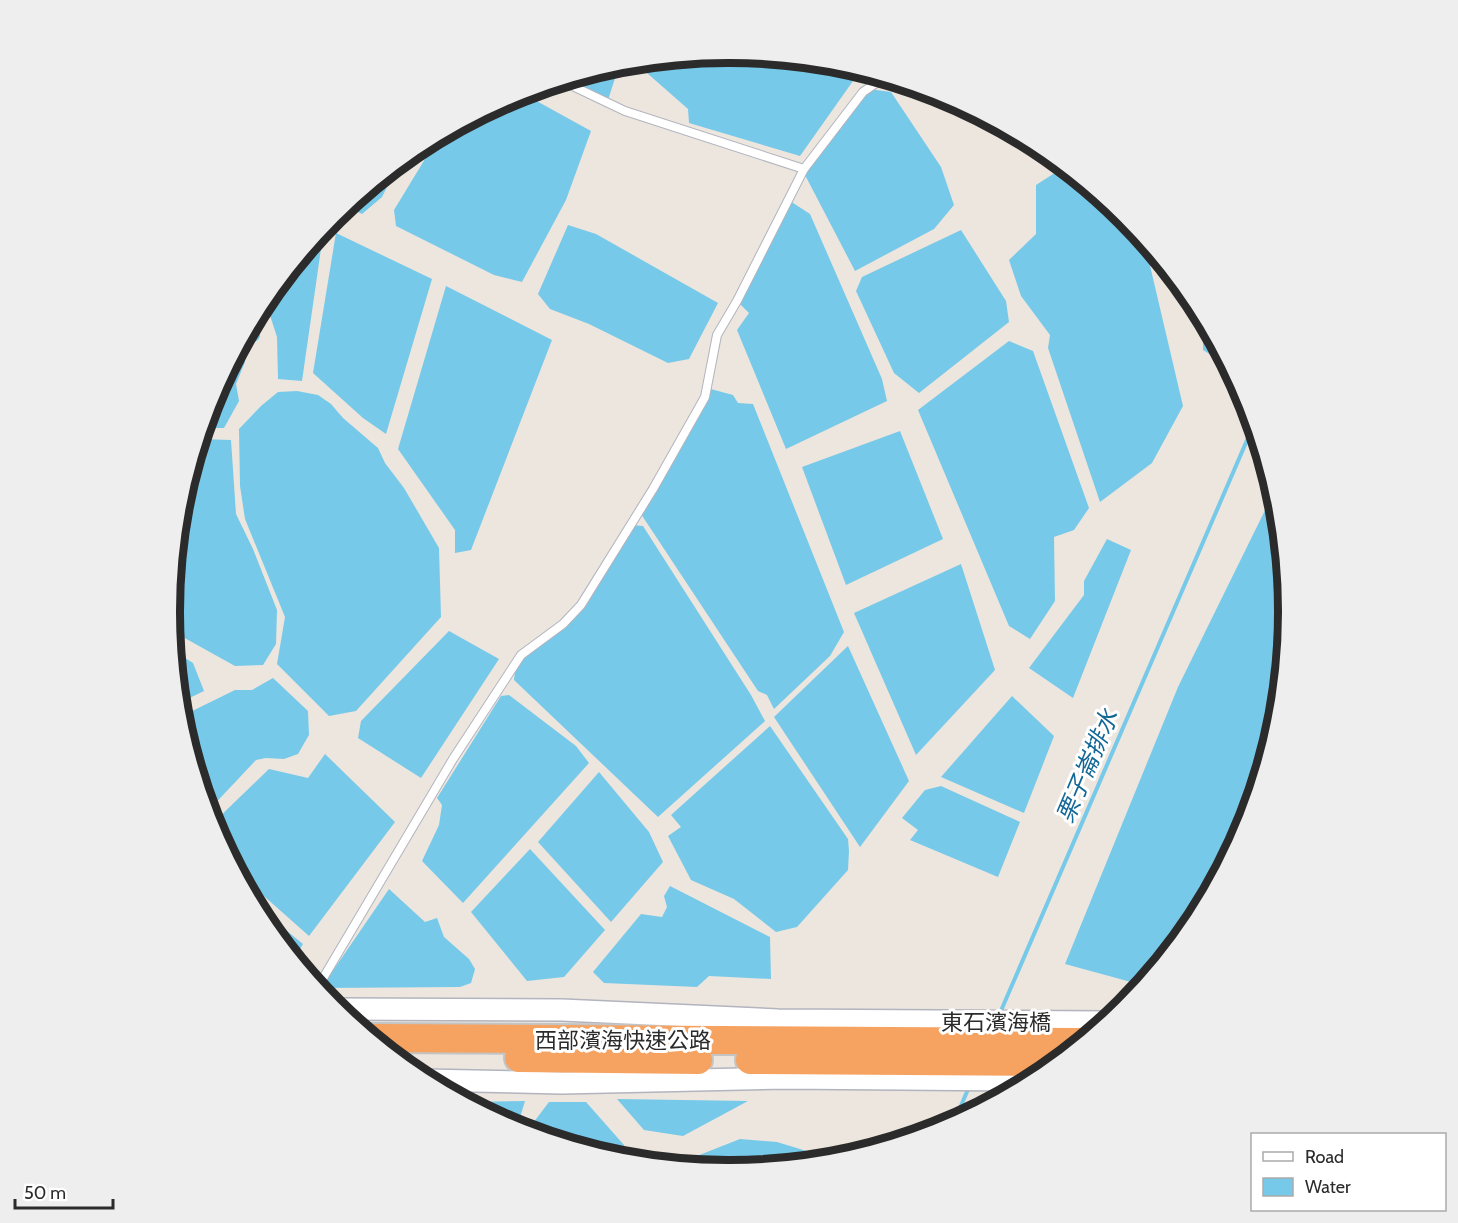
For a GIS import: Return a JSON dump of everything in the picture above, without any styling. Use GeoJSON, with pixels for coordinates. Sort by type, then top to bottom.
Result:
{"type":"FeatureCollection","features":[{"type":"Feature","properties":{"kind":"highway","name":"西部濱海快速公路"},"geometry":{"type":"LineString","coordinates":[[384,1038],[869,1051]]}},
{"type":"Feature","properties":{"kind":"highway","name":"東石濱海橋"},"geometry":{"type":"LineString","coordinates":[[869,1051],[1068,1043]]}},
{"type":"Feature","properties":{"kind":"highway","name":"西部濱海快速公路"},"geometry":{"type":"LineString","coordinates":[[408,1057],[562,1060],[869,1051]]}},
{"type":"Feature","properties":{"kind":"highway","name":"東石濱海橋"},"geometry":{"type":"LineString","coordinates":[[869,1051],[1043,1061]]}},
{"type":"Feature","properties":{"kind":"street"},"geometry":{"type":"LineString","coordinates":[[351,1009],[562,1010],[778,1020],[869,1051],[1019,1077]]}},
{"type":"Feature","properties":{"kind":"street","name":"東石濱海橋"},"geometry":{"type":"LineString","coordinates":[[869,1051],[1091,1024]]}},
{"type":"Feature","properties":{"kind":"street"},"geometry":{"type":"LineString","coordinates":[[442,1079],[562,1083],[771,1079],[869,1051]]}},
{"type":"Feature","properties":{"kind":"lane"},"geometry":{"type":"LineString","coordinates":[[323,979],[453,759],[521,655],[563,624],[581,605],[653,489],[705,397],[717,335],[737,301],[804,169],[863,92],[876,83]]}},
{"type":"Feature","properties":{"kind":"lane"},"geometry":{"type":"LineString","coordinates":[[573,86],[625,111],[804,169]]}},
{"type":"Feature","properties":{"kind":"water"},"geometry":{"type":"Polygon","coordinates":[[[693,64],[765,64],[836,74],[853,81],[800,156],[689,123],[688,109],[647,73],[648,70],[693,64]]]}},
{"type":"Feature","properties":{"kind":"water"},"geometry":{"type":"Polygon","coordinates":[[[616,75],[608,100],[577,85],[616,75]]]}},
{"type":"Feature","properties":{"kind":"water"},"geometry":{"type":"Polygon","coordinates":[[[869,89],[891,92],[941,167],[954,205],[934,229],[855,271],[805,175],[869,89]]]}},
{"type":"Feature","properties":{"kind":"water"},"geometry":{"type":"Polygon","coordinates":[[[534,99],[591,131],[566,200],[522,282],[494,275],[396,226],[394,210],[429,152],[455,136],[519,105],[534,99]]]}},
{"type":"Feature","properties":{"kind":"water"},"geometry":{"type":"Polygon","coordinates":[[[1057,172],[1091,199],[1148,259],[1183,406],[1152,463],[1100,502],[1048,348],[1050,335],[1021,296],[1009,260],[1036,234],[1036,185],[1057,172]]]}},
{"type":"Feature","properties":{"kind":"water"},"geometry":{"type":"Polygon","coordinates":[[[391,179],[382,197],[362,214],[355,211],[391,179]]]}},
{"type":"Feature","properties":{"kind":"water"},"geometry":{"type":"Polygon","coordinates":[[[790,201],[810,214],[882,379],[887,401],[786,449],[737,330],[749,313],[737,301],[790,201]]]}},
{"type":"Feature","properties":{"kind":"water"},"geometry":{"type":"Polygon","coordinates":[[[568,225],[596,234],[718,303],[689,359],[668,363],[589,324],[550,309],[538,294],[568,225]]]}},
{"type":"Feature","properties":{"kind":"water"},"geometry":{"type":"Polygon","coordinates":[[[961,230],[1006,301],[1009,322],[919,393],[894,373],[856,291],[862,277],[961,230]]]}},
{"type":"Feature","properties":{"kind":"water"},"geometry":{"type":"Polygon","coordinates":[[[336,233],[432,279],[386,434],[363,418],[313,373],[336,233]]]}},
{"type":"Feature","properties":{"kind":"water"},"geometry":{"type":"Polygon","coordinates":[[[322,245],[302,381],[278,379],[277,337],[269,313],[322,245]]]}},
{"type":"Feature","properties":{"kind":"water"},"geometry":{"type":"Polygon","coordinates":[[[446,286],[552,340],[471,550],[455,553],[455,530],[398,449],[446,286]]]}},
{"type":"Feature","properties":{"kind":"water"},"geometry":{"type":"Polygon","coordinates":[[[1203,335],[1215,357],[1203,350],[1203,335]]]}},
{"type":"Feature","properties":{"kind":"water"},"geometry":{"type":"Polygon","coordinates":[[[1009,341],[1033,351],[1089,508],[1074,530],[1054,537],[1055,601],[1030,639],[1009,626],[918,410],[1009,341]]]}},
{"type":"Feature","properties":{"kind":"water"},"geometry":{"type":"Polygon","coordinates":[[[244,356],[245,362],[236,384],[239,401],[224,428],[213,428],[244,356]]]}},
{"type":"Feature","properties":{"kind":"water"},"geometry":{"type":"Polygon","coordinates":[[[707,388],[733,395],[738,403],[753,404],[844,632],[830,656],[774,709],[767,695],[758,691],[639,511],[707,388]]]}},
{"type":"Feature","properties":{"kind":"water"},"geometry":{"type":"Polygon","coordinates":[[[297,391],[318,395],[331,404],[343,418],[378,448],[385,463],[404,488],[439,548],[441,617],[356,711],[329,716],[277,664],[285,617],[245,519],[240,486],[239,429],[278,392],[297,391]]]}},
{"type":"Feature","properties":{"kind":"water"},"geometry":{"type":"Polygon","coordinates":[[[900,431],[943,539],[846,585],[802,467],[900,431]]]}},
{"type":"Feature","properties":{"kind":"water"},"geometry":{"type":"Polygon","coordinates":[[[209,439],[231,440],[236,514],[253,549],[277,610],[276,644],[263,665],[235,666],[181,636],[180,612],[185,540],[191,504],[209,439]]]}},
{"type":"Feature","properties":{"kind":"water"},"geometry":{"type":"Polygon","coordinates":[[[1267,506],[1273,540],[1278,612],[1273,683],[1259,753],[1236,821],[1204,886],[1185,916],[1132,982],[1065,964],[1178,687],[1267,506]]]}},
{"type":"Feature","properties":{"kind":"water"},"geometry":{"type":"Polygon","coordinates":[[[631,525],[643,526],[751,695],[765,721],[658,817],[514,680],[516,662],[572,614],[631,525]]]}},
{"type":"Feature","properties":{"kind":"water"},"geometry":{"type":"Polygon","coordinates":[[[1107,539],[1131,550],[1073,698],[1029,668],[1084,595],[1084,581],[1107,539]]]}},
{"type":"Feature","properties":{"kind":"water"},"geometry":{"type":"Polygon","coordinates":[[[961,564],[995,670],[916,755],[854,613],[961,564]]]}},
{"type":"Feature","properties":{"kind":"water"},"geometry":{"type":"Polygon","coordinates":[[[449,631],[499,659],[421,778],[358,738],[361,721],[449,631]]]}},
{"type":"Feature","properties":{"kind":"water"},"geometry":{"type":"Polygon","coordinates":[[[848,646],[909,781],[860,847],[774,717],[848,646]]]}},
{"type":"Feature","properties":{"kind":"water"},"geometry":{"type":"Polygon","coordinates":[[[183,657],[193,663],[204,691],[188,699],[183,657]]]}},
{"type":"Feature","properties":{"kind":"water"},"geometry":{"type":"Polygon","coordinates":[[[273,678],[308,711],[309,735],[298,754],[284,759],[256,760],[215,803],[199,753],[190,712],[235,690],[252,690],[273,678]]]}},
{"type":"Feature","properties":{"kind":"water"},"geometry":{"type":"Polygon","coordinates":[[[509,695],[576,746],[589,763],[463,903],[422,861],[439,825],[442,805],[437,798],[501,696],[509,695]]]}},
{"type":"Feature","properties":{"kind":"water"},"geometry":{"type":"Polygon","coordinates":[[[1012,696],[1054,736],[1024,813],[941,777],[1012,696]]]}},
{"type":"Feature","properties":{"kind":"water"},"geometry":{"type":"Polygon","coordinates":[[[770,726],[848,839],[849,851],[848,870],[797,927],[776,932],[734,899],[691,880],[668,836],[681,827],[671,815],[770,726]]]}},
{"type":"Feature","properties":{"kind":"water"},"geometry":{"type":"Polygon","coordinates":[[[325,754],[395,822],[309,936],[256,889],[220,816],[269,769],[308,778],[325,754]]]}},
{"type":"Feature","properties":{"kind":"water"},"geometry":{"type":"Polygon","coordinates":[[[599,772],[649,832],[663,862],[611,922],[538,842],[599,772]]]}},
{"type":"Feature","properties":{"kind":"water"},"geometry":{"type":"Polygon","coordinates":[[[941,786],[1020,822],[998,877],[910,840],[918,830],[902,818],[925,790],[941,786]]]}},
{"type":"Feature","properties":{"kind":"water"},"geometry":{"type":"Polygon","coordinates":[[[530,849],[605,930],[564,977],[527,981],[471,912],[530,849]]]}},
{"type":"Feature","properties":{"kind":"water"},"geometry":{"type":"Polygon","coordinates":[[[670,886],[770,937],[771,979],[709,976],[697,987],[604,983],[593,972],[641,914],[662,917],[667,907],[664,896],[670,886]]]}},
{"type":"Feature","properties":{"kind":"water"},"geometry":{"type":"Polygon","coordinates":[[[389,889],[425,922],[437,918],[444,937],[469,959],[475,969],[471,983],[460,987],[331,988],[325,982],[389,889]]]}},
{"type":"Feature","properties":{"kind":"water"},"geometry":{"type":"Polygon","coordinates":[[[279,925],[303,944],[299,951],[279,925]]]}},
{"type":"Feature","properties":{"kind":"water"},"geometry":{"type":"Polygon","coordinates":[[[617,1099],[748,1101],[683,1136],[644,1130],[617,1099]]]}},
{"type":"Feature","properties":{"kind":"water"},"geometry":{"type":"Polygon","coordinates":[[[525,1101],[520,1118],[483,1102],[525,1101]]]}},
{"type":"Feature","properties":{"kind":"water"},"geometry":{"type":"Polygon","coordinates":[[[549,1102],[586,1102],[624,1145],[625,1150],[587,1141],[533,1123],[549,1102]]]}},
{"type":"Feature","properties":{"kind":"water"},"geometry":{"type":"Polygon","coordinates":[[[740,1139],[777,1142],[813,1153],[765,1159],[690,1159],[740,1139]]]}},
{"type":"Feature","properties":{"kind":"waterway","name":"栗子崙排水"},"geometry":{"type":"LineString","coordinates":[[1000,1013],[1249,437]]}},
{"type":"Feature","properties":{"kind":"waterway","name":"栗子崙排水"},"geometry":{"type":"LineString","coordinates":[[960,1109],[969,1087]]}}]}
